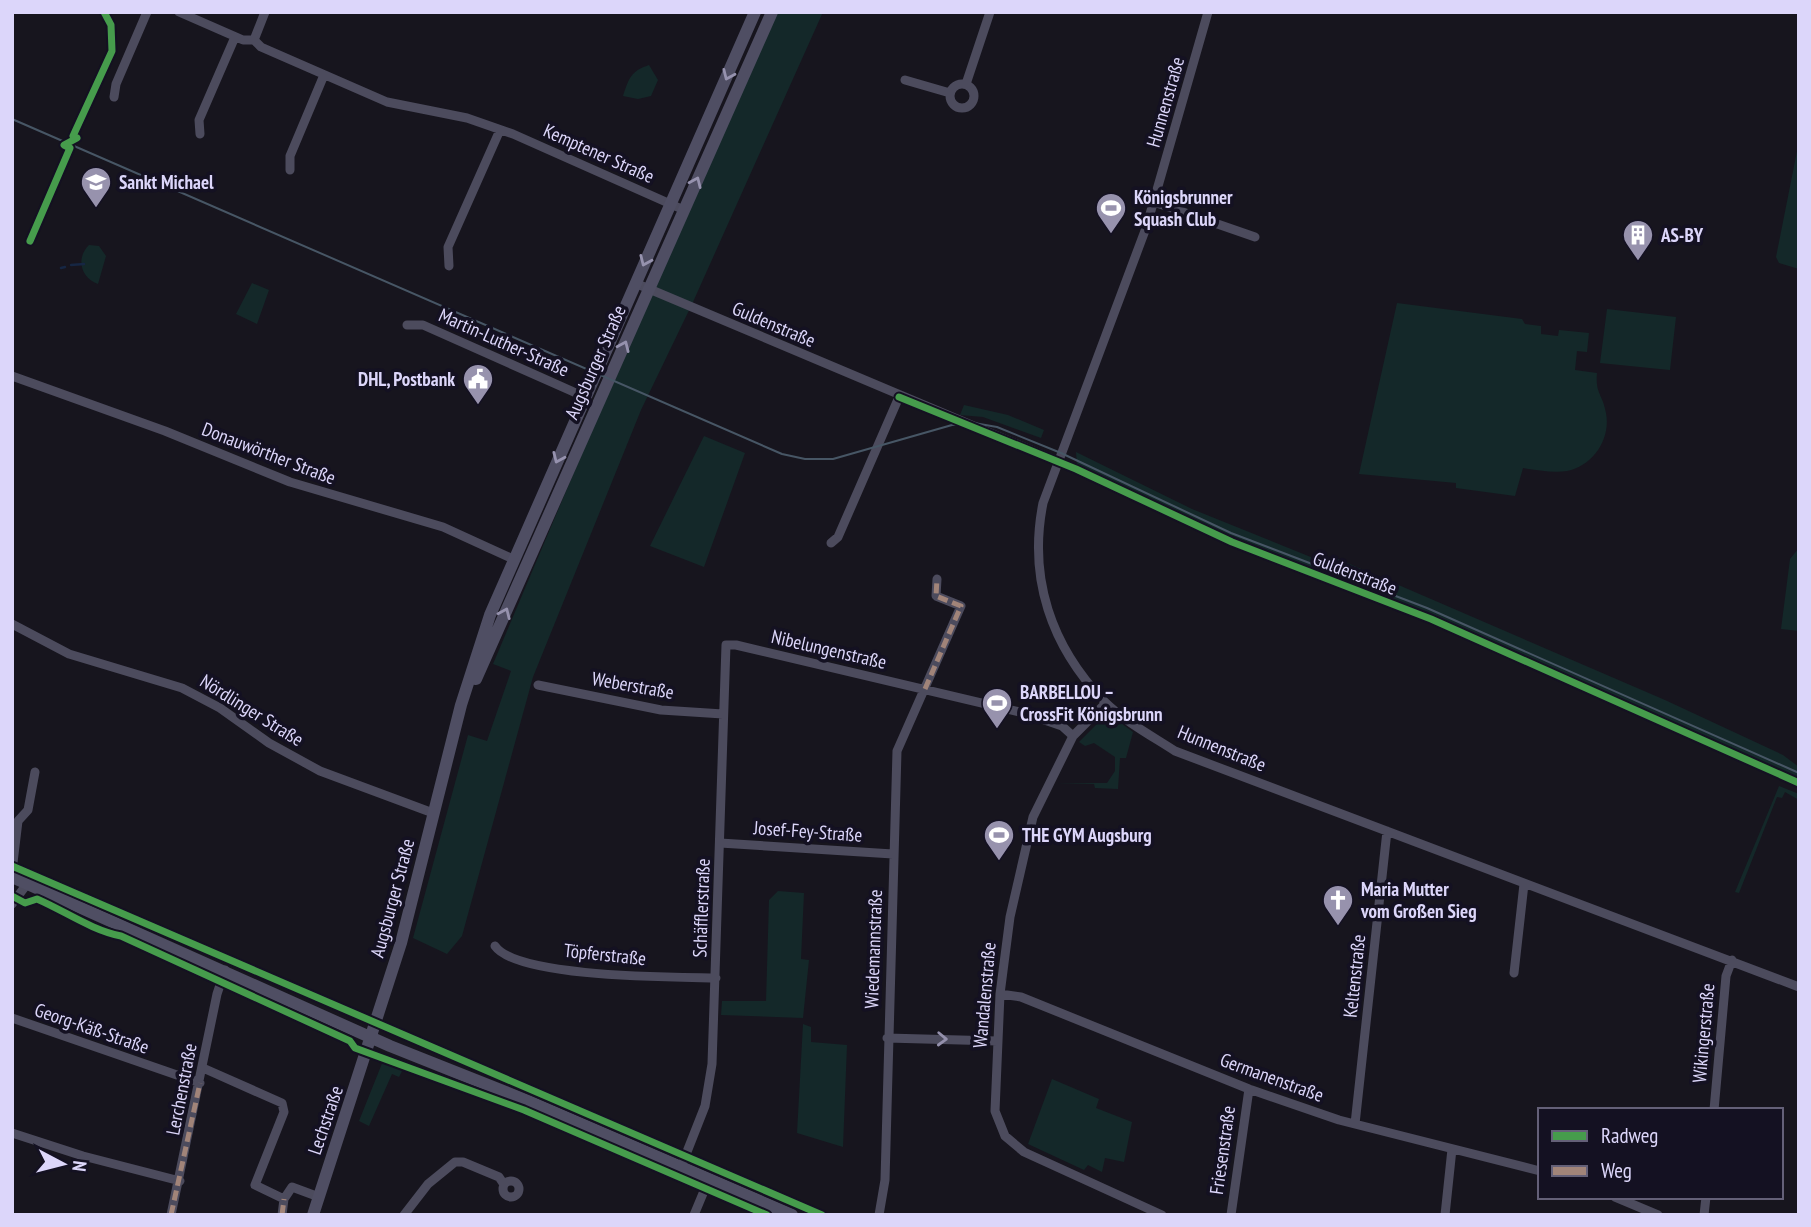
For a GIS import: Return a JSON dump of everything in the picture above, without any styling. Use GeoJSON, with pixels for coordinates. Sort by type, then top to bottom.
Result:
{"type":"FeatureCollection","features":[{"type":"Feature","properties":{"kind":"street"},"geometry":{"type":"LineString","coordinates":[[114,97],[116,84],[147,12]]}},
{"type":"Feature","properties":{"kind":"street","name":"Kemptener Straße"},"geometry":{"type":"LineString","coordinates":[[179,12],[235,37],[254,40],[261,47],[387,102],[467,118],[684,210]]}},
{"type":"Feature","properties":{"kind":"street"},"geometry":{"type":"LineString","coordinates":[[254,40],[265,12]]}},
{"type":"Feature","properties":{"kind":"street","name":"Augsburger Straße"},"geometry":{"type":"LineString","coordinates":[[373,1037],[401,943],[476,655],[513,559],[755,12]]}},
{"type":"Feature","properties":{"kind":"street","name":"Augsburger Straße"},"geometry":{"type":"LineString","coordinates":[[456,728],[772,12]]}},
{"type":"Feature","properties":{"kind":"street"},"geometry":{"type":"LineString","coordinates":[[966,84],[990,12]]}},
{"type":"Feature","properties":{"kind":"street","name":"Hunnenstraße"},"geometry":{"type":"LineString","coordinates":[[1208,12],[1154,202],[1039,520],[1038,559],[1041,590],[1052,623],[1075,666],[1106,703],[1175,751],[1799,987]]}},
{"type":"Feature","properties":{"kind":"street"},"geometry":{"type":"LineString","coordinates":[[200,134],[199,120],[235,37]]}},
{"type":"Feature","properties":{"kind":"street"},"geometry":{"type":"LineString","coordinates":[[290,170],[290,156],[324,75]]}},
{"type":"Feature","properties":{"kind":"street"},"geometry":{"type":"LineString","coordinates":[[905,80],[950,93]]}},
{"type":"Feature","properties":{"kind":"street"},"geometry":{"type":"LineString","coordinates":[[966,84],[974,92],[974,100],[968,107],[956,107],[951,101],[950,93],[954,86],[966,84]]}},
{"type":"Feature","properties":{"kind":"street"},"geometry":{"type":"LineString","coordinates":[[449,266],[448,247],[500,130]]}},
{"type":"Feature","properties":{"kind":"street"},"geometry":{"type":"LineString","coordinates":[[1154,202],[1255,237]]}},
{"type":"Feature","properties":{"kind":"street","name":"Guldenstraße"},"geometry":{"type":"LineString","coordinates":[[635,283],[899,397],[1058,462],[1231,542],[1431,619],[1799,783]]}},
{"type":"Feature","properties":{"kind":"street","name":"Martin-Luther-Straße"},"geometry":{"type":"LineString","coordinates":[[407,326],[423,325],[584,397]]}},
{"type":"Feature","properties":{"kind":"street","name":"Donauwörther Straße"},"geometry":{"type":"LineString","coordinates":[[12,376],[165,431],[290,482],[443,527],[513,559]]}},
{"type":"Feature","properties":{"kind":"street"},"geometry":{"type":"LineString","coordinates":[[831,543],[838,537],[899,397]]}},
{"type":"Feature","properties":{"kind":"street"},"geometry":{"type":"LineString","coordinates":[[925,689],[961,606],[936,596],[937,579]]}},
{"type":"Feature","properties":{"kind":"street","name":"Nördlinger Straße"},"geometry":{"type":"LineString","coordinates":[[12,624],[69,654],[182,688],[220,708],[268,743],[320,771],[433,813]]}},
{"type":"Feature","properties":{"kind":"street","name":"Nibelungenstraße"},"geometry":{"type":"LineString","coordinates":[[726,645],[736,645],[1053,721],[1073,736]]}},
{"type":"Feature","properties":{"kind":"street","name":"Schäfflerstraße"},"geometry":{"type":"LineString","coordinates":[[681,1167],[705,1106],[712,1064],[726,645]]}},
{"type":"Feature","properties":{"kind":"street","name":"Weberstraße"},"geometry":{"type":"LineString","coordinates":[[538,685],[661,710],[723,714]]}},
{"type":"Feature","properties":{"kind":"street","name":"Wiedemannstraße"},"geometry":{"type":"LineString","coordinates":[[879,1215],[885,1180],[897,751],[925,689]]}},
{"type":"Feature","properties":{"kind":"street","name":"Wandalenstraße"},"geometry":{"type":"LineString","coordinates":[[1106,703],[1073,736],[1034,817],[1025,847],[1010,917],[1000,994],[995,1111],[1005,1136],[1024,1152],[1162,1215]]}},
{"type":"Feature","properties":{"kind":"street"},"geometry":{"type":"LineString","coordinates":[[12,871],[18,821],[28,810],[35,772]]}},
{"type":"Feature","properties":{"kind":"street","name":"Keltenstraße"},"geometry":{"type":"LineString","coordinates":[[1355,1124],[1387,831]]}},
{"type":"Feature","properties":{"kind":"street","name":"Josef-Fey-Straße"},"geometry":{"type":"LineString","coordinates":[[720,843],[894,854]]}},
{"type":"Feature","properties":{"kind":"street"},"geometry":{"type":"LineString","coordinates":[[12,877],[373,1037],[792,1215]]}},
{"type":"Feature","properties":{"kind":"street"},"geometry":{"type":"LineString","coordinates":[[12,904],[27,884]]}},
{"type":"Feature","properties":{"kind":"street"},"geometry":{"type":"LineString","coordinates":[[1514,973],[1524,884]]}},
{"type":"Feature","properties":{"kind":"street","name":"Töpferstraße"},"geometry":{"type":"LineString","coordinates":[[495,946],[499,953],[581,974],[716,978]]}},
{"type":"Feature","properties":{"kind":"street","name":"Wikingerstraße"},"geometry":{"type":"LineString","coordinates":[[1714,1108],[1726,976],[1732,960]]}},
{"type":"Feature","properties":{"kind":"street","name":"Lerchenstraße"},"geometry":{"type":"LineString","coordinates":[[171,1215],[217,994],[225,970]]}},
{"type":"Feature","properties":{"kind":"street","name":"Germanenstraße"},"geometry":{"type":"LineString","coordinates":[[1000,994],[1021,997],[1249,1089],[1355,1124],[1538,1170]]}},
{"type":"Feature","properties":{"kind":"street","name":"Georg-Käß-Straße"},"geometry":{"type":"LineString","coordinates":[[12,1018],[200,1083]]}},
{"type":"Feature","properties":{"kind":"street","name":"Lechstraße"},"geometry":{"type":"LineString","coordinates":[[313,1215],[373,1037]]}},
{"type":"Feature","properties":{"kind":"street"},"geometry":{"type":"LineString","coordinates":[[887,1038],[997,1041]]}},
{"type":"Feature","properties":{"kind":"street"},"geometry":{"type":"LineString","coordinates":[[203,1068],[282,1103],[284,1112],[255,1185],[285,1199]]}},
{"type":"Feature","properties":{"kind":"street","name":"Friesenstraße"},"geometry":{"type":"LineString","coordinates":[[1231,1215],[1249,1089]]}},
{"type":"Feature","properties":{"kind":"street"},"geometry":{"type":"LineString","coordinates":[[12,1133],[83,1156],[180,1181]]}},
{"type":"Feature","properties":{"kind":"street"},"geometry":{"type":"LineString","coordinates":[[1445,1215],[1452,1149]]}},
{"type":"Feature","properties":{"kind":"street"},"geometry":{"type":"LineString","coordinates":[[404,1215],[428,1184],[455,1162],[463,1162],[499,1177],[503,1183]]}},
{"type":"Feature","properties":{"kind":"street"},"geometry":{"type":"LineString","coordinates":[[694,1215],[709,1179]]}},
{"type":"Feature","properties":{"kind":"street"},"geometry":{"type":"LineString","coordinates":[[282,1215],[285,1199],[292,1187],[319,1197]]}},
{"type":"Feature","properties":{"kind":"street"},"geometry":{"type":"LineString","coordinates":[[1620,1199],[1658,1215]]}},
{"type":"Feature","properties":{"kind":"green space"},"geometry":{"type":"Polygon","coordinates":[[[777,12],[823,12],[693,302],[641,410],[533,677],[462,936],[447,954],[413,938],[468,735],[487,741],[511,671],[493,664],[602,406],[777,12]]]}},
{"type":"Feature","properties":{"kind":"green space"},"geometry":{"type":"Polygon","coordinates":[[[649,65],[658,80],[651,96],[638,99],[623,96],[632,76],[649,65]]]}},
{"type":"Feature","properties":{"kind":"green space"},"geometry":{"type":"Polygon","coordinates":[[[1799,141],[1799,269],[1779,263],[1776,257],[1799,141]]]}},
{"type":"Feature","properties":{"kind":"green space"},"geometry":{"type":"Polygon","coordinates":[[[89,245],[99,246],[106,256],[98,284],[87,277],[82,267],[82,256],[89,245]]]}},
{"type":"Feature","properties":{"kind":"green space"},"geometry":{"type":"Polygon","coordinates":[[[252,283],[269,290],[257,324],[236,314],[252,283]]]}},
{"type":"Feature","properties":{"kind":"green space"},"geometry":{"type":"Polygon","coordinates":[[[1397,303],[1522,319],[1525,324],[1541,326],[1541,334],[1558,336],[1559,330],[1589,333],[1587,352],[1577,351],[1575,370],[1597,373],[1597,385],[1605,407],[1607,423],[1598,450],[1585,463],[1567,471],[1523,468],[1515,496],[1456,488],[1456,483],[1359,474],[1397,303]]]}},
{"type":"Feature","properties":{"kind":"green space"},"geometry":{"type":"Polygon","coordinates":[[[1607,309],[1676,317],[1670,370],[1600,363],[1607,309]]]}},
{"type":"Feature","properties":{"kind":"green space"},"geometry":{"type":"Polygon","coordinates":[[[964,405],[1008,415],[1044,430],[1041,438],[983,417],[960,415],[964,405]]]}},
{"type":"Feature","properties":{"kind":"green space"},"geometry":{"type":"Polygon","coordinates":[[[704,436],[745,453],[704,567],[650,546],[704,436]]]}},
{"type":"Feature","properties":{"kind":"green space"},"geometry":{"type":"Polygon","coordinates":[[[1076,452],[1192,509],[1328,564],[1324,573],[1213,528],[1077,465],[1076,452]]]}},
{"type":"Feature","properties":{"kind":"green space"},"geometry":{"type":"Polygon","coordinates":[[[1799,548],[1799,631],[1781,629],[1790,559],[1799,548]]]}},
{"type":"Feature","properties":{"kind":"green space"},"geometry":{"type":"Polygon","coordinates":[[[1336,558],[1665,700],[1783,755],[1799,767],[1799,778],[1459,626],[1333,577],[1336,558]]]}},
{"type":"Feature","properties":{"kind":"green space"},"geometry":{"type":"Polygon","coordinates":[[[1114,718],[1133,732],[1126,758],[1120,758],[1118,789],[1095,788],[1094,784],[1057,783],[1107,783],[1115,771],[1115,757],[1094,743],[1085,746],[1079,742],[1100,721],[1114,718]]]}},
{"type":"Feature","properties":{"kind":"green space"},"geometry":{"type":"Polygon","coordinates":[[[1779,786],[1799,794],[1799,800],[1785,792],[1782,798],[1777,797],[1739,893],[1735,892],[1779,786]]]}},
{"type":"Feature","properties":{"kind":"green space"},"geometry":{"type":"Polygon","coordinates":[[[778,891],[804,893],[801,959],[809,960],[803,1018],[721,1015],[722,1001],[766,1001],[769,900],[778,891]]]}},
{"type":"Feature","properties":{"kind":"green space"},"geometry":{"type":"Polygon","coordinates":[[[803,1024],[811,1027],[811,1042],[847,1045],[843,1147],[797,1133],[803,1024]]]}},
{"type":"Feature","properties":{"kind":"green space"},"geometry":{"type":"Polygon","coordinates":[[[383,1061],[404,1067],[399,1077],[392,1074],[369,1126],[359,1121],[383,1061]]]}},
{"type":"Feature","properties":{"kind":"green space"},"geometry":{"type":"Polygon","coordinates":[[[1052,1079],[1099,1099],[1096,1108],[1132,1122],[1124,1162],[1105,1158],[1102,1172],[1088,1165],[1084,1170],[1028,1144],[1052,1079]]]}},
{"type":"Feature","properties":{"kind":"waterway"},"geometry":{"type":"LineString","coordinates":[[71,265],[84,264]]}},
{"type":"Feature","properties":{"kind":"waterway"},"geometry":{"type":"LineString","coordinates":[[61,268],[65,267]]}},
{"type":"Feature","properties":{"kind":"tram line"},"geometry":{"type":"LineString","coordinates":[[12,119],[782,454],[805,459],[833,459],[952,425],[974,423],[997,427],[1061,453],[1231,533],[1427,608],[1799,773]]}},
{"type":"Feature","properties":{"kind":"marked path"},"geometry":{"type":"LineString","coordinates":[[925,689],[961,606],[936,596],[937,579]]}},
{"type":"Feature","properties":{"kind":"marked path"},"geometry":{"type":"LineString","coordinates":[[171,1215],[200,1083]]}},
{"type":"Feature","properties":{"kind":"marked path"},"geometry":{"type":"LineString","coordinates":[[282,1215],[284,1199]]}},
{"type":"Feature","properties":{"kind":"cycle path"},"geometry":{"type":"LineString","coordinates":[[30,241],[70,148],[64,145],[77,138],[73,136],[112,51],[111,25],[104,12]]}},
{"type":"Feature","properties":{"kind":"cycle path"},"geometry":{"type":"LineString","coordinates":[[899,397],[1076,469],[1232,542],[1431,619],[1799,783]]}},
{"type":"Feature","properties":{"kind":"cycle path"},"geometry":{"type":"LineString","coordinates":[[12,866],[822,1215]]}},
{"type":"Feature","properties":{"kind":"cycle path"},"geometry":{"type":"LineString","coordinates":[[12,896],[25,903],[37,899],[89,925],[121,936],[350,1041],[355,1048],[524,1110],[767,1215]]}},
{"type":"Feature","properties":{"kind":"place","name":"Sankt Michael"},"geometry":{"type":"Point","coordinates":[96,209]}},
{"type":"Feature","properties":{"kind":"place","name":"Königsbrunner Squash Club"},"geometry":{"type":"Point","coordinates":[1111,235]}},
{"type":"Feature","properties":{"kind":"place","name":"AS-BY"},"geometry":{"type":"Point","coordinates":[1638,262]}},
{"type":"Feature","properties":{"kind":"place","name":"DHL, Postbank"},"geometry":{"type":"Point","coordinates":[478,406]}},
{"type":"Feature","properties":{"kind":"place","name":"BARBELLOU – CrossFit Königsbrunn"},"geometry":{"type":"Point","coordinates":[997,730]}},
{"type":"Feature","properties":{"kind":"place","name":"THE GYM Augsburg"},"geometry":{"type":"Point","coordinates":[999,862]}},
{"type":"Feature","properties":{"kind":"place","name":"Maria Mutter vom Großen Sieg"},"geometry":{"type":"Point","coordinates":[1338,927]}}]}
